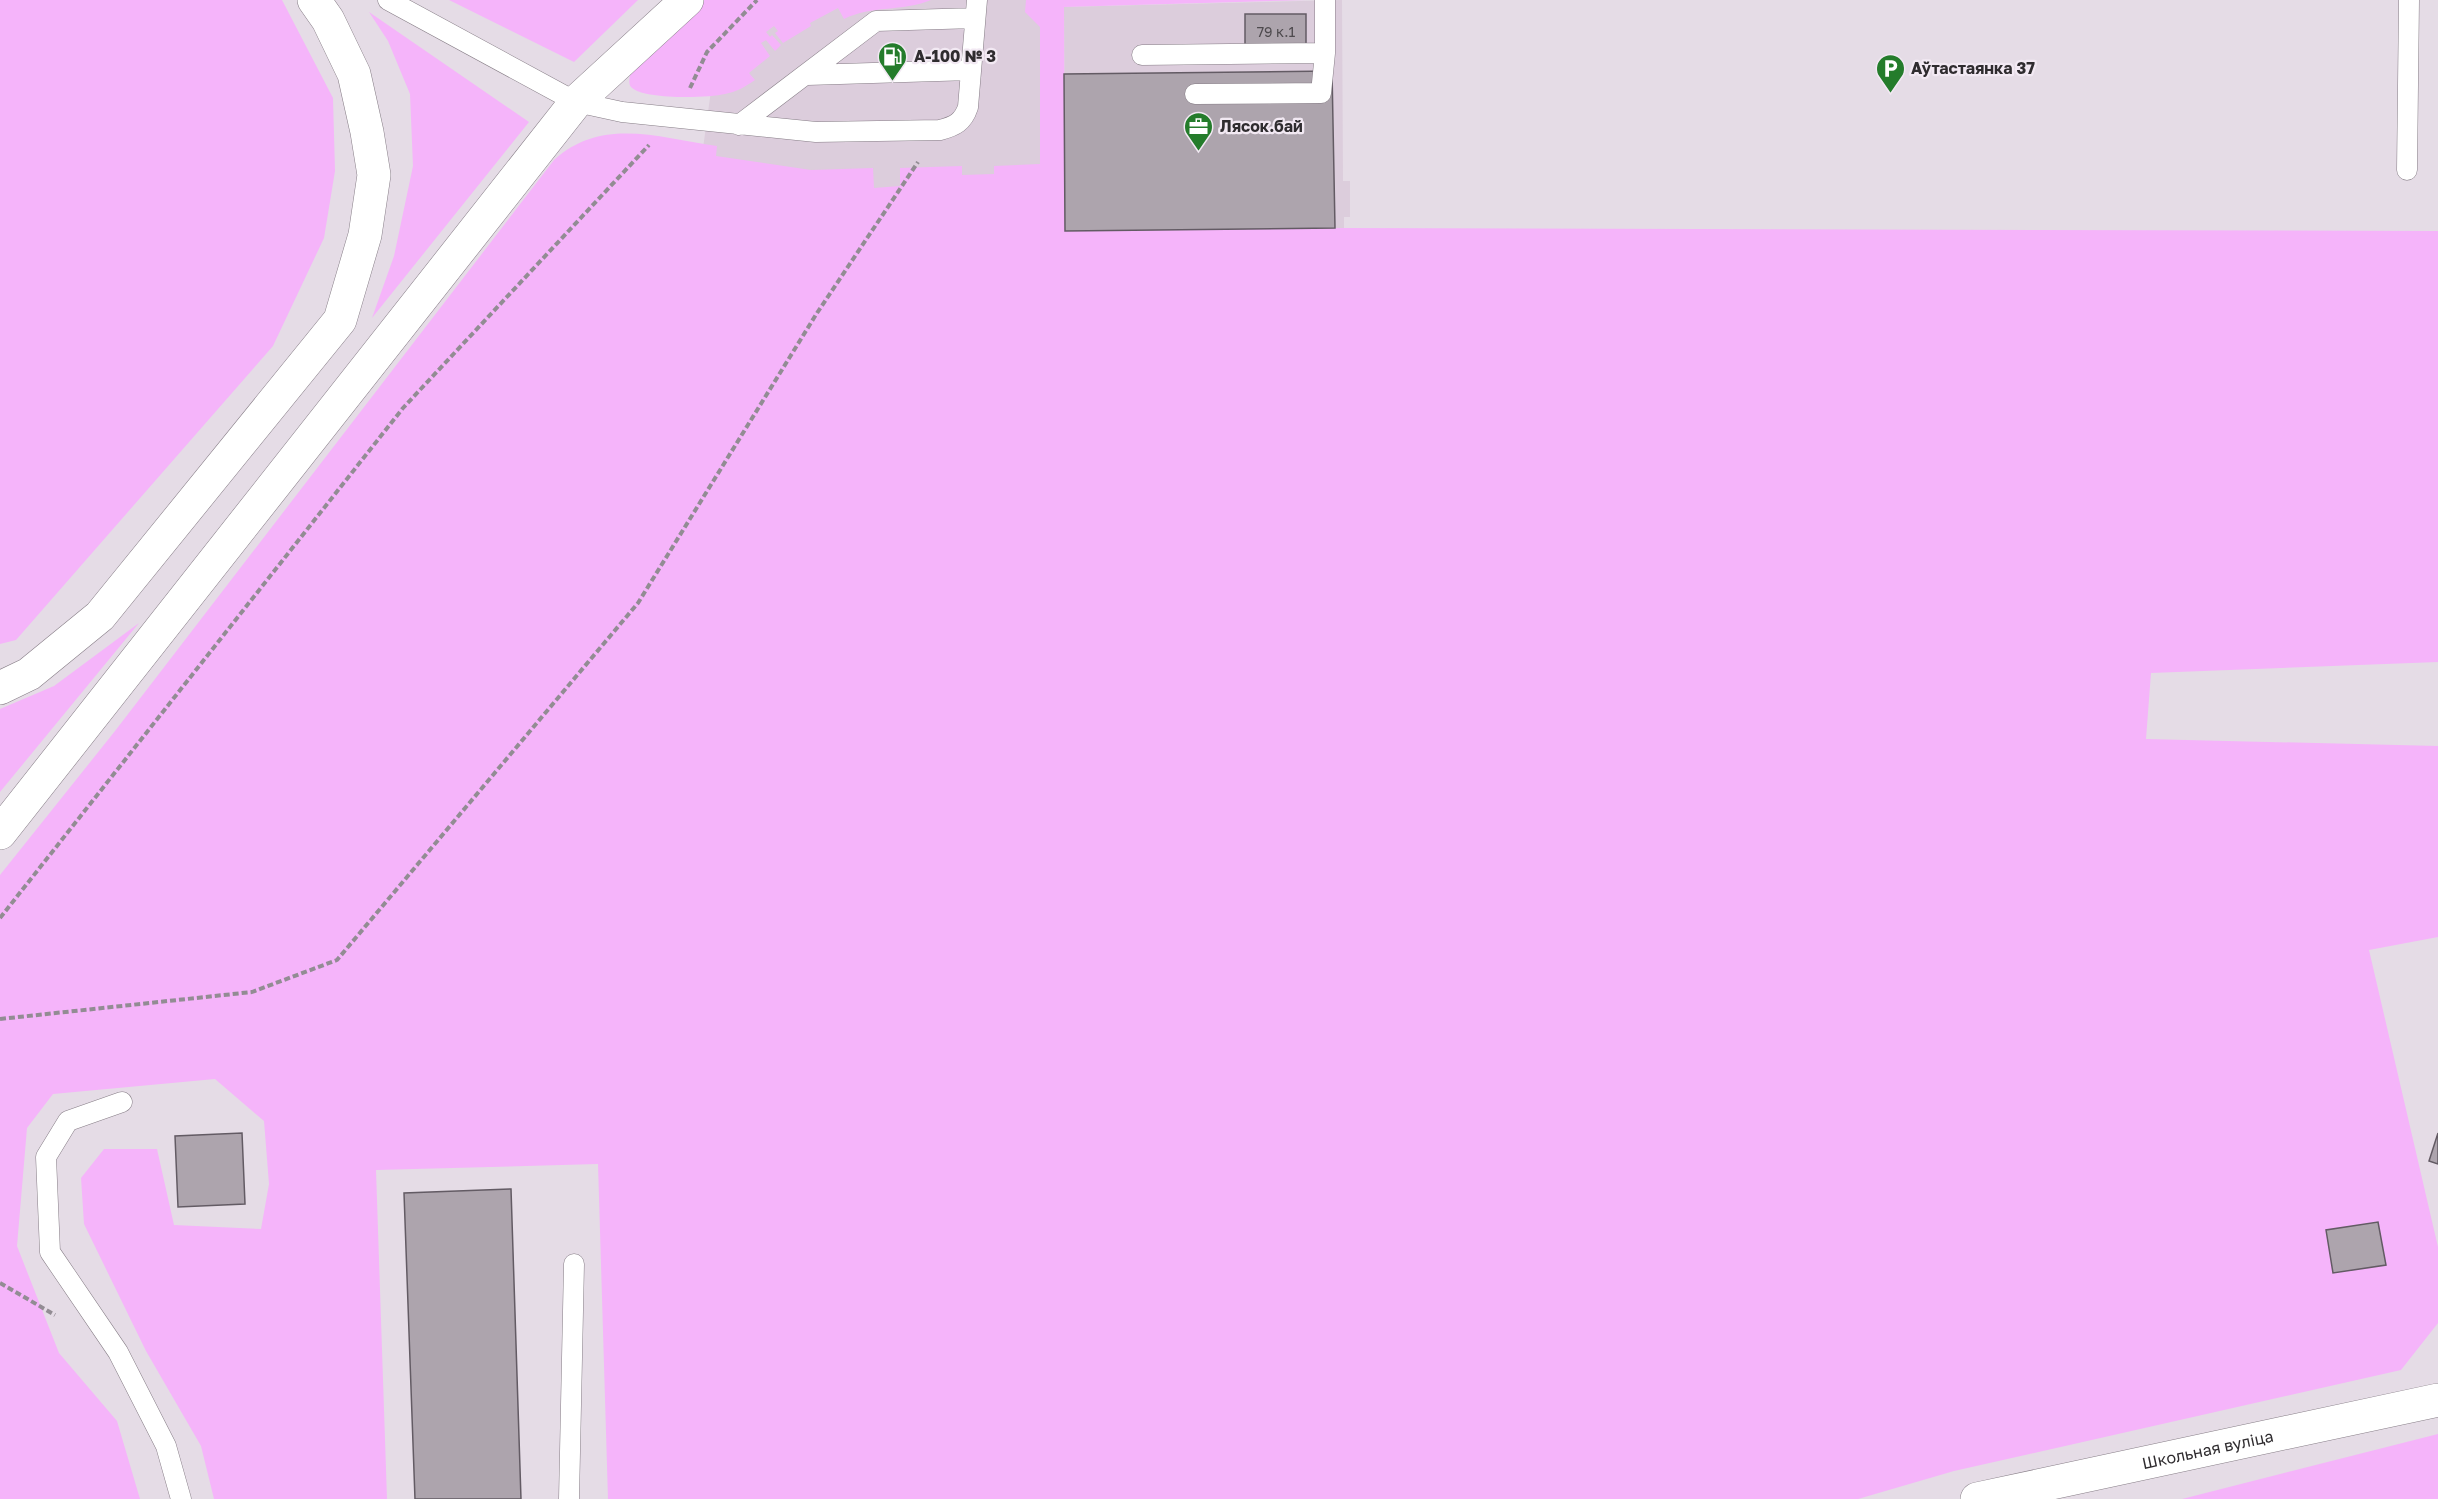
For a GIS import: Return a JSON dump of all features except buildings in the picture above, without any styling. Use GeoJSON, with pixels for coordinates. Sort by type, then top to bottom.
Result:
{"type":"FeatureCollection","features":[{"type":"Feature","properties":{"kind":"main road"},"geometry":{"type":"LineString","coordinates":[[0,688],[28,674],[100,616],[340,320],[365,235],[374,175],[354,74],[328,20],[314,0]]}},
{"type":"Feature","properties":{"kind":"main road"},"geometry":{"type":"LineString","coordinates":[[0,833],[576,102],[687,0]]}},
{"type":"Feature","properties":{"kind":"main road","name":"Школьная вуліца"},"geometry":{"type":"LineString","coordinates":[[1977,1499],[2438,1400]]}},
{"type":"Feature","properties":{"kind":"lane"},"geometry":{"type":"LineString","coordinates":[[388,0],[576,102],[622,112],[739,125],[816,132],[940,130],[952,127],[965,117],[976,9],[876,21],[739,125]]}},
{"type":"Feature","properties":{"kind":"lane"},"geometry":{"type":"LineString","coordinates":[[1195,94],[1321,93],[1325,52],[1324,0]]}},
{"type":"Feature","properties":{"kind":"lane"},"geometry":{"type":"LineString","coordinates":[[2408,170],[2409,0]]}},
{"type":"Feature","properties":{"kind":"lane"},"geometry":{"type":"LineString","coordinates":[[1142,55],[1325,52]]}},
{"type":"Feature","properties":{"kind":"lane"},"geometry":{"type":"LineString","coordinates":[[807,75],[971,70]]}},
{"type":"Feature","properties":{"kind":"lane"},"geometry":{"type":"LineString","coordinates":[[123,1102],[68,1120],[46,1157],[50,1252],[118,1352],[166,1446],[181,1499]]}},
{"type":"Feature","properties":{"kind":"lane"},"geometry":{"type":"LineString","coordinates":[[569,1499],[574,1264]]}},
{"type":"Feature","properties":{"kind":"path"},"geometry":{"type":"LineString","coordinates":[[0,918],[403,408],[675,118],[707,52],[757,0]]}},
{"type":"Feature","properties":{"kind":"path"},"geometry":{"type":"LineString","coordinates":[[0,1019],[252,992],[337,960],[638,603],[817,313],[918,162]]}},
{"type":"Feature","properties":{"kind":"shaded area"},"geometry":{"type":"Polygon","coordinates":[[[0,0],[282,0],[333,98],[335,171],[324,238],[273,346],[16,640],[0,644],[0,0]]]}},
{"type":"Feature","properties":{"kind":"shaded area"},"geometry":{"type":"Polygon","coordinates":[[[449,0],[638,0],[574,62],[449,0]]]}},
{"type":"Feature","properties":{"kind":"shaded area"},"geometry":{"type":"Polygon","coordinates":[[[700,0],[931,0],[909,6],[865,12],[844,19],[838,8],[810,23],[811,26],[783,43],[775,33],[778,31],[774,26],[766,32],[781,45],[775,51],[766,40],[761,43],[770,56],[749,73],[755,80],[729,93],[676,97],[648,94],[631,87],[630,73],[700,0]]]}},
{"type":"Feature","properties":{"kind":"shaded area"},"geometry":{"type":"Polygon","coordinates":[[[810,0],[1047,0],[1047,196],[698,184],[715,62],[810,0]]]}},
{"type":"Feature","properties":{"kind":"shaded area"},"geometry":{"type":"Polygon","coordinates":[[[1026,0],[1307,0],[1064,7],[1065,231],[1344,228],[2438,231],[2438,662],[2151,673],[2146,739],[2438,746],[2438,937],[2369,950],[2438,1247],[2438,1323],[2401,1370],[1954,1471],[1858,1499],[608,1499],[598,1164],[376,1170],[387,1499],[214,1499],[201,1446],[146,1351],[84,1224],[81,1178],[104,1149],[157,1149],[174,1225],[261,1229],[269,1184],[264,1121],[215,1079],[53,1094],[27,1128],[17,1246],[59,1353],[117,1421],[140,1499],[0,1499],[0,875],[115,731],[554,160],[572,146],[592,138],[612,134],[632,134],[653,135],[717,146],[716,156],[811,170],[873,168],[874,188],[900,186],[900,168],[962,166],[962,175],[994,174],[994,166],[1040,164],[1040,27],[1025,12],[1026,0]]]}},
{"type":"Feature","properties":{"kind":"shaded area","name":"Лясок.бай"},"geometry":{"type":"Polygon","coordinates":[[[1342,0],[1343,181],[1350,181],[1350,217],[1344,217],[1344,228],[1065,231],[1064,7],[1342,0]]]}},
{"type":"Feature","properties":{"kind":"shaded area"},"geometry":{"type":"Polygon","coordinates":[[[369,12],[529,122],[372,318],[394,256],[413,166],[410,94],[388,41],[369,12]]]}},
{"type":"Feature","properties":{"kind":"shaded area"},"geometry":{"type":"Polygon","coordinates":[[[139,623],[0,792],[0,709],[54,686],[139,623]]]}},
{"type":"Feature","properties":{"kind":"shaded area"},"geometry":{"type":"Polygon","coordinates":[[[2438,1434],[2438,1499],[2182,1499],[2438,1434]]]}},
{"type":"Feature","properties":{"kind":"place","name":"А-100 № 3"},"geometry":{"type":"Point","coordinates":[893,82]}},
{"type":"Feature","properties":{"kind":"place","name":"Аўтастаянка 37"},"geometry":{"type":"Point","coordinates":[1890,94]}},
{"type":"Feature","properties":{"kind":"place","name":"Лясок.бай"},"geometry":{"type":"Point","coordinates":[1199,152]}}]}
